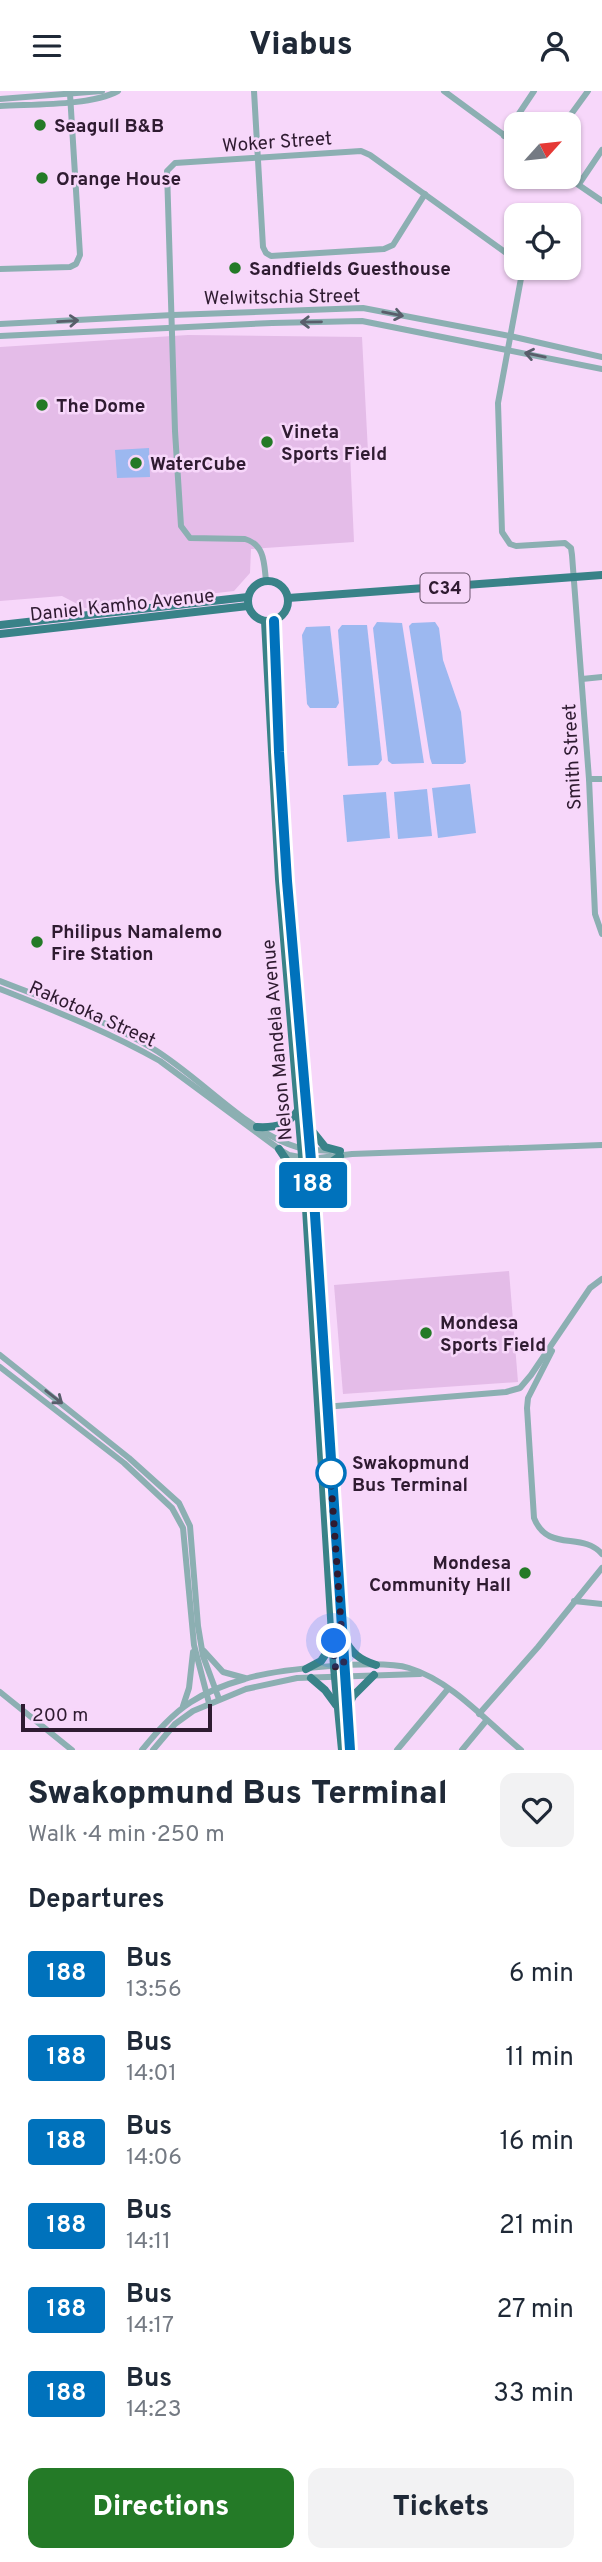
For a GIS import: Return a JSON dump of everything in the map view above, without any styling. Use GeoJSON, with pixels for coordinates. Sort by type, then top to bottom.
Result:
{"type":"FeatureCollection","features":[{"type":"Feature","properties":{"kind":"main road","name":"C34"},"geometry":{"type":"LineString","coordinates":[[288,598],[602,575]]}},
{"type":"Feature","properties":{"kind":"main road"},"geometry":{"type":"LineString","coordinates":[[266,580],[280,585],[288,598],[285,612],[270,621],[254,616],[248,601],[254,586],[266,580]]}},
{"type":"Feature","properties":{"kind":"main road","name":"Daniel Kamho Avenue"},"geometry":{"type":"LineString","coordinates":[[0,625],[248,601]]}},
{"type":"Feature","properties":{"kind":"main road","name":"Daniel Kamho Avenue"},"geometry":{"type":"LineString","coordinates":[[0,634],[248,601]]}},
{"type":"Feature","properties":{"kind":"main road","name":"Nelson Mandela Avenue"},"geometry":{"type":"LineString","coordinates":[[270,621],[279,879],[299,1109],[306,1159],[305,1192],[341,1632],[339,1666]]}},
{"type":"Feature","properties":{"kind":"main road","name":"Nelson Mandela Avenue"},"geometry":{"type":"LineString","coordinates":[[270,621],[287,881],[307,1124],[305,1149]]}},
{"type":"Feature","properties":{"kind":"main road"},"geometry":{"type":"LineString","coordinates":[[257,1127],[281,1126],[290,1121],[299,1109]]}},
{"type":"Feature","properties":{"kind":"main road"},"geometry":{"type":"LineString","coordinates":[[307,1124],[319,1142],[340,1154],[323,1168],[313,1184]]}},
{"type":"Feature","properties":{"kind":"main road"},"geometry":{"type":"LineString","coordinates":[[279,1149],[298,1175],[305,1192]]}},
{"type":"Feature","properties":{"kind":"main road","name":"Nelson Mandela Avenue"},"geometry":{"type":"LineString","coordinates":[[306,1159],[313,1184],[334,1641],[350,1750]]}},
{"type":"Feature","properties":{"kind":"main road"},"geometry":{"type":"LineString","coordinates":[[341,1632],[353,1653],[376,1665]]}},
{"type":"Feature","properties":{"kind":"main road"},"geometry":{"type":"LineString","coordinates":[[306,1669],[321,1661],[334,1641]]}},
{"type":"Feature","properties":{"kind":"main road"},"geometry":{"type":"LineString","coordinates":[[311,1678],[343,1709],[374,1675]]}},
{"type":"Feature","properties":{"kind":"main road","name":"Nelson Mandela Avenue"},"geometry":{"type":"LineString","coordinates":[[342,1750],[343,1709]]}},
{"type":"Feature","properties":{"kind":"street"},"geometry":{"type":"LineString","coordinates":[[0,107],[71,98],[102,91]]}},
{"type":"Feature","properties":{"kind":"street"},"geometry":{"type":"LineString","coordinates":[[0,99],[90,100],[118,91]]}},
{"type":"Feature","properties":{"kind":"street"},"geometry":{"type":"LineString","coordinates":[[254,91],[263,247],[266,253],[271,256],[384,249],[393,245],[425,194]]}},
{"type":"Feature","properties":{"kind":"street"},"geometry":{"type":"LineString","coordinates":[[444,91],[504,136]]}},
{"type":"Feature","properties":{"kind":"street"},"geometry":{"type":"LineString","coordinates":[[520,112],[534,91]]}},
{"type":"Feature","properties":{"kind":"street"},"geometry":{"type":"LineString","coordinates":[[573,112],[588,91]]}},
{"type":"Feature","properties":{"kind":"street"},"geometry":{"type":"LineString","coordinates":[[0,269],[69,267],[76,264],[80,255],[71,98]]}},
{"type":"Feature","properties":{"kind":"street"},"geometry":{"type":"LineString","coordinates":[[581,181],[602,150]]}},
{"type":"Feature","properties":{"kind":"street","name":"Woker Street"},"geometry":{"type":"LineString","coordinates":[[266,580],[264,557],[253,541],[190,538],[181,526],[167,171],[175,163],[361,151],[504,251]]}},
{"type":"Feature","properties":{"kind":"street"},"geometry":{"type":"LineString","coordinates":[[581,185],[602,201]]}},
{"type":"Feature","properties":{"kind":"street"},"geometry":{"type":"LineString","coordinates":[[521,280],[498,403],[502,532],[510,544],[516,546],[565,543],[572,555],[575,577]]}},
{"type":"Feature","properties":{"kind":"street","name":"Welwitschia Street"},"geometry":{"type":"LineString","coordinates":[[0,324],[362,308],[510,336],[602,364]]}},
{"type":"Feature","properties":{"kind":"street","name":"Welwitschia Street"},"geometry":{"type":"LineString","coordinates":[[0,336],[362,321],[602,364]]}},
{"type":"Feature","properties":{"kind":"street","name":"Smith Street"},"geometry":{"type":"LineString","coordinates":[[575,577],[595,914],[602,934]]}},
{"type":"Feature","properties":{"kind":"street"},"geometry":{"type":"LineString","coordinates":[[582,679],[602,677]]}},
{"type":"Feature","properties":{"kind":"street"},"geometry":{"type":"LineString","coordinates":[[589,779],[602,779]]}},
{"type":"Feature","properties":{"kind":"street"},"geometry":{"type":"LineString","coordinates":[[593,865],[602,865]]}},
{"type":"Feature","properties":{"kind":"street","name":"Rakotoka Street"},"geometry":{"type":"LineString","coordinates":[[0,981],[54,1002],[148,1046],[168,1058],[257,1127],[271,1136],[305,1149],[352,1154],[602,1145]]}},
{"type":"Feature","properties":{"kind":"street","name":"Rakotoka Street"},"geometry":{"type":"LineString","coordinates":[[0,989],[121,1040],[160,1061],[279,1149],[306,1159],[340,1154]]}},
{"type":"Feature","properties":{"kind":"street"},"geometry":{"type":"LineString","coordinates":[[323,1407],[506,1392],[520,1388],[590,1288],[602,1279]]}},
{"type":"Feature","properties":{"kind":"street"},"geometry":{"type":"LineString","coordinates":[[564,1328],[528,1398],[534,1518],[538,1528],[547,1537],[592,1545],[602,1554]]}},
{"type":"Feature","properties":{"kind":"street"},"geometry":{"type":"LineString","coordinates":[[0,1355],[129,1458],[184,1509],[190,1526],[198,1645],[183,1708]]}},
{"type":"Feature","properties":{"kind":"street"},"geometry":{"type":"LineString","coordinates":[[0,1367],[124,1463],[177,1513],[183,1528],[205,1694],[209,1703]]}},
{"type":"Feature","properties":{"kind":"street"},"geometry":{"type":"LineString","coordinates":[[479,1714],[602,1568]]}},
{"type":"Feature","properties":{"kind":"street"},"geometry":{"type":"LineString","coordinates":[[574,1601],[602,1604]]}},
{"type":"Feature","properties":{"kind":"street"},"geometry":{"type":"LineString","coordinates":[[198,1645],[223,1672],[246,1678]]}},
{"type":"Feature","properties":{"kind":"street"},"geometry":{"type":"LineString","coordinates":[[198,1645],[219,1699]]}},
{"type":"Feature","properties":{"kind":"street"},"geometry":{"type":"LineString","coordinates":[[142,1750],[183,1708],[215,1689],[246,1678],[306,1669],[376,1665],[409,1668],[448,1689],[521,1750]]}},
{"type":"Feature","properties":{"kind":"street"},"geometry":{"type":"LineString","coordinates":[[153,1750],[174,1724],[209,1703],[268,1683],[311,1678],[422,1674]]}},
{"type":"Feature","properties":{"kind":"street"},"geometry":{"type":"LineString","coordinates":[[397,1750],[448,1689]]}},
{"type":"Feature","properties":{"kind":"street"},"geometry":{"type":"LineString","coordinates":[[0,1692],[72,1750]]}},
{"type":"Feature","properties":{"kind":"street"},"geometry":{"type":"LineString","coordinates":[[462,1750],[486,1721]]}},
{"type":"Feature","properties":{"kind":"shaded area"},"geometry":{"type":"Polygon","coordinates":[[[188,335],[362,337],[368,452],[350,453],[354,542],[251,549],[250,573],[234,591],[85,608],[62,596],[0,601],[0,347],[188,335]]]}},
{"type":"Feature","properties":{"kind":"shaded area","name":"Mondesa Sports Field"},"geometry":{"type":"Polygon","coordinates":[[[509,1271],[518,1382],[343,1394],[334,1285],[509,1271]]]}},
{"type":"Feature","properties":{"kind":"water"},"geometry":{"type":"Polygon","coordinates":[[[149,448],[150,477],[117,478],[115,450],[149,448]]]}},
{"type":"Feature","properties":{"kind":"water"},"geometry":{"type":"Polygon","coordinates":[[[377,622],[402,623],[424,763],[392,764],[388,761],[373,628],[377,622]]]}},
{"type":"Feature","properties":{"kind":"water"},"geometry":{"type":"Polygon","coordinates":[[[435,622],[439,628],[443,660],[461,712],[466,762],[463,764],[432,764],[430,758],[409,626],[412,623],[435,622]]]}},
{"type":"Feature","properties":{"kind":"water"},"geometry":{"type":"Polygon","coordinates":[[[342,625],[367,625],[382,760],[378,765],[348,766],[338,630],[342,625]]]}},
{"type":"Feature","properties":{"kind":"water"},"geometry":{"type":"Polygon","coordinates":[[[330,626],[339,703],[336,708],[310,708],[307,704],[302,635],[306,627],[330,626]]]}},
{"type":"Feature","properties":{"kind":"water"},"geometry":{"type":"Polygon","coordinates":[[[470,784],[476,833],[438,838],[432,788],[470,784]]]}},
{"type":"Feature","properties":{"kind":"water"},"geometry":{"type":"Polygon","coordinates":[[[427,789],[432,836],[398,839],[394,792],[427,789]]]}},
{"type":"Feature","properties":{"kind":"water"},"geometry":{"type":"Polygon","coordinates":[[[386,792],[390,838],[347,842],[343,795],[386,792]]]}},
{"type":"Feature","properties":{"kind":"bus line","name":"188"},"geometry":{"type":"LineString","coordinates":[[274,621],[287,881],[313,1184],[350,1750]]}},
{"type":"Feature","properties":{"kind":"place","name":"Seagull B&B"},"geometry":{"type":"Point","coordinates":[40,125]}},
{"type":"Feature","properties":{"kind":"place","name":"Orange House"},"geometry":{"type":"Point","coordinates":[42,178]}},
{"type":"Feature","properties":{"kind":"place","name":"Sandfields Guesthouse"},"geometry":{"type":"Point","coordinates":[235,268]}},
{"type":"Feature","properties":{"kind":"place","name":"The Dome"},"geometry":{"type":"Point","coordinates":[42,405]}},
{"type":"Feature","properties":{"kind":"place","name":"Vineta Sports Field"},"geometry":{"type":"Point","coordinates":[267,442]}},
{"type":"Feature","properties":{"kind":"place","name":"WaterCube"},"geometry":{"type":"Point","coordinates":[136,463]}},
{"type":"Feature","properties":{"kind":"place","name":"Philipus Namalemo Fire Station"},"geometry":{"type":"Point","coordinates":[37,942]}},
{"type":"Feature","properties":{"kind":"place","name":"Mondesa Sports Field"},"geometry":{"type":"Point","coordinates":[426,1333]}},
{"type":"Feature","properties":{"kind":"place","name":"Swakopmund Bus Terminal"},"geometry":{"type":"Point","coordinates":[331,1473]}},
{"type":"Feature","properties":{"kind":"place","name":"Mondesa Community Hall"},"geometry":{"type":"Point","coordinates":[525,1573]}},
{"type":"Feature","properties":{"kind":"route"},"geometry":{"type":"LineString","coordinates":[[331,1473],[330,1467],[344,1666],[334,1667],[334,1641]]}}]}
